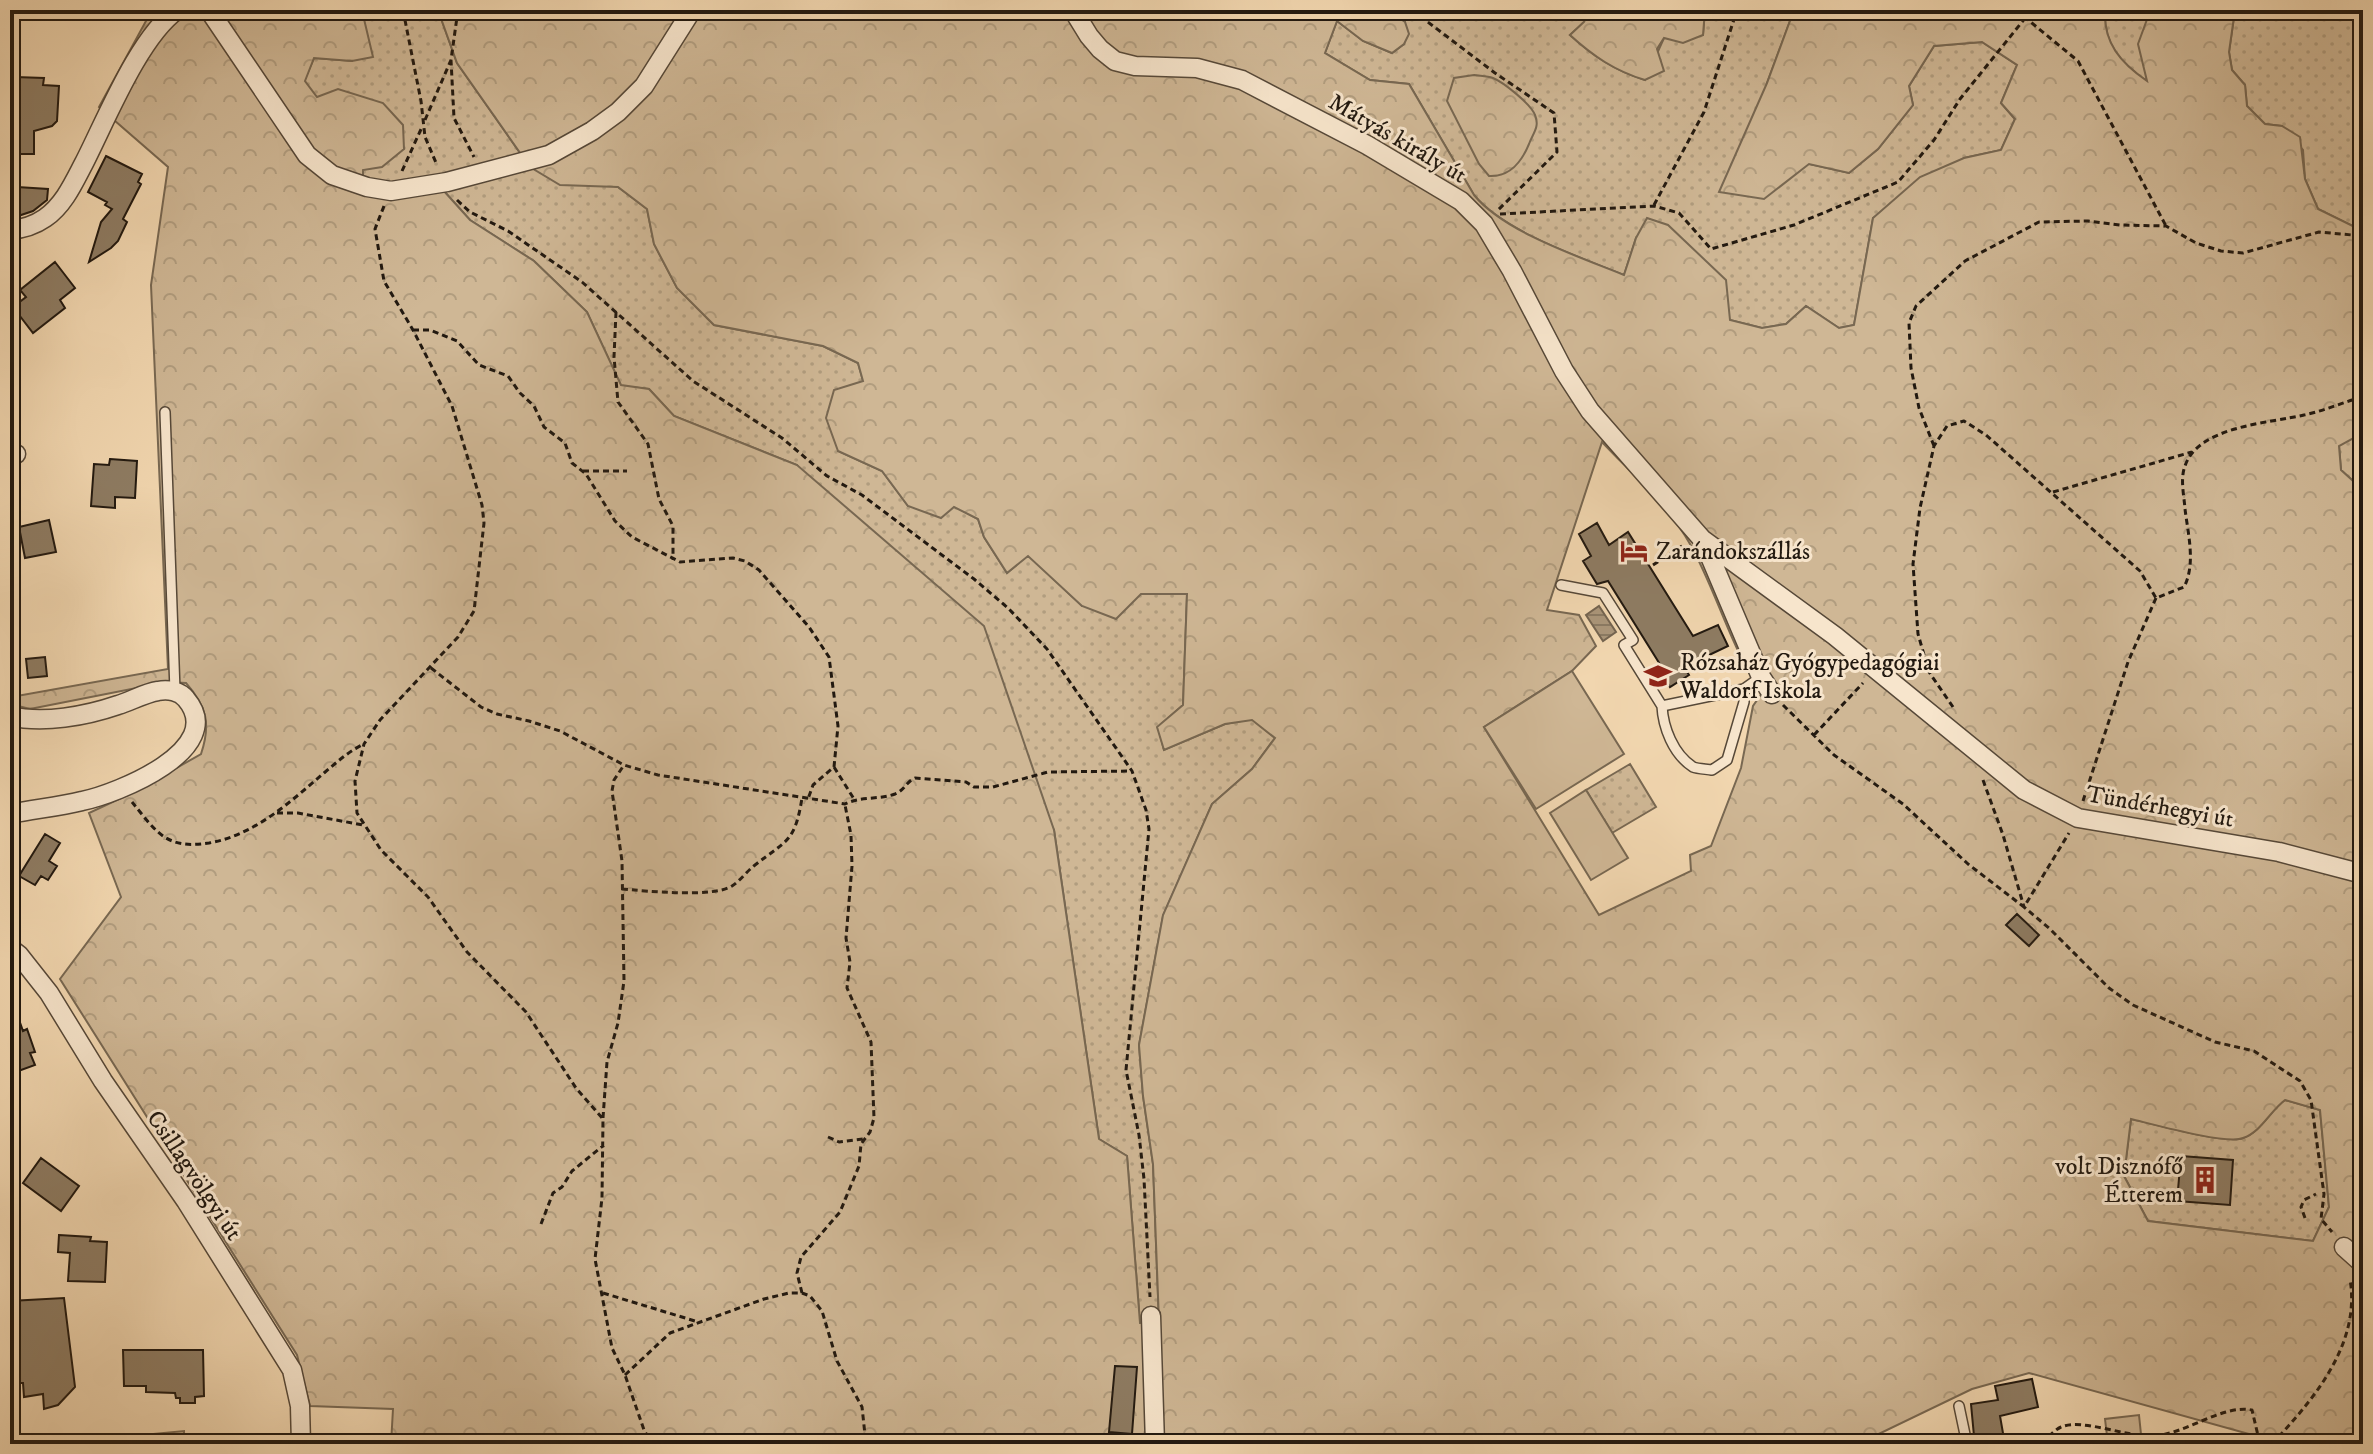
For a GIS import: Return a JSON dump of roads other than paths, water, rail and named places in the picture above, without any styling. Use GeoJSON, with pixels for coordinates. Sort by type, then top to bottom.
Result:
{"type":"FeatureCollection","features":[{"type":"Feature","properties":{"kind":"street"},"geometry":{"type":"LineString","coordinates":[[10,230],[45,219],[68,193],[143,48],[160,24],[177,10]]}},
{"type":"Feature","properties":{"kind":"street"},"geometry":{"type":"LineString","coordinates":[[209,10],[307,155],[332,175],[367,187],[391,191],[447,182],[549,155],[592,131],[618,112],[644,86],[692,10]]}},
{"type":"Feature","properties":{"kind":"street","name":"Mátyás király út"},"geometry":{"type":"LineString","coordinates":[[1073,10],[1094,43],[1115,61],[1135,66],[1197,68],[1242,80],[1367,145],[1461,201],[1484,224],[1564,371],[1590,411],[1701,537]]}},
{"type":"Feature","properties":{"kind":"street"},"geometry":{"type":"LineString","coordinates":[[1701,537],[1761,677],[1772,694]]}},
{"type":"Feature","properties":{"kind":"street","name":"Tündérhegyi út"},"geometry":{"type":"LineString","coordinates":[[1701,537],[1877,669],[2024,790],[2078,818],[2265,849],[2363,874]]}},
{"type":"Feature","properties":{"kind":"street"},"geometry":{"type":"LineString","coordinates":[[10,716],[24,719],[86,714],[159,691],[175,691],[186,698],[193,711],[195,728],[191,741],[181,754],[120,788],[84,801],[10,814]]}},
{"type":"Feature","properties":{"kind":"street","name":"Csillagvölgyi út"},"geometry":{"type":"LineString","coordinates":[[10,948],[49,993],[103,1081],[186,1201],[292,1370],[300,1406],[301,1444]]}},
{"type":"Feature","properties":{"kind":"street"},"geometry":{"type":"LineString","coordinates":[[2344,1247],[2363,1264]]}},
{"type":"Feature","properties":{"kind":"street"},"geometry":{"type":"LineString","coordinates":[[1151,1316],[1155,1444]]}},
{"type":"Feature","properties":{"kind":"lane"},"geometry":{"type":"LineString","coordinates":[[165,412],[175,691]]}},
{"type":"Feature","properties":{"kind":"lane"},"geometry":{"type":"LineString","coordinates":[[1561,585],[1603,593],[1633,640],[1624,645],[1662,706],[1663,724],[1676,748],[1694,768],[1712,770],[1727,760],[1744,702],[1744,689]]}},
{"type":"Feature","properties":{"kind":"lane"},"geometry":{"type":"LineString","coordinates":[[1662,706],[1744,689],[1761,677]]}},
{"type":"Feature","properties":{"kind":"lane"},"geometry":{"type":"LineString","coordinates":[[1959,1406],[1967,1444]]}},
{"type":"Feature","properties":{"kind":"place","name":"Zarándokszállás"},"geometry":{"type":"Point","coordinates":[1634,551]}},
{"type":"Feature","properties":{"kind":"place","name":"Rózsaház Gyógypedagógiai Waldorf Iskola"},"geometry":{"type":"Point","coordinates":[1658,676]}},
{"type":"Feature","properties":{"kind":"place","name":"volt Disznófő Étterem"},"geometry":{"type":"Point","coordinates":[2205,1180]}}]}
